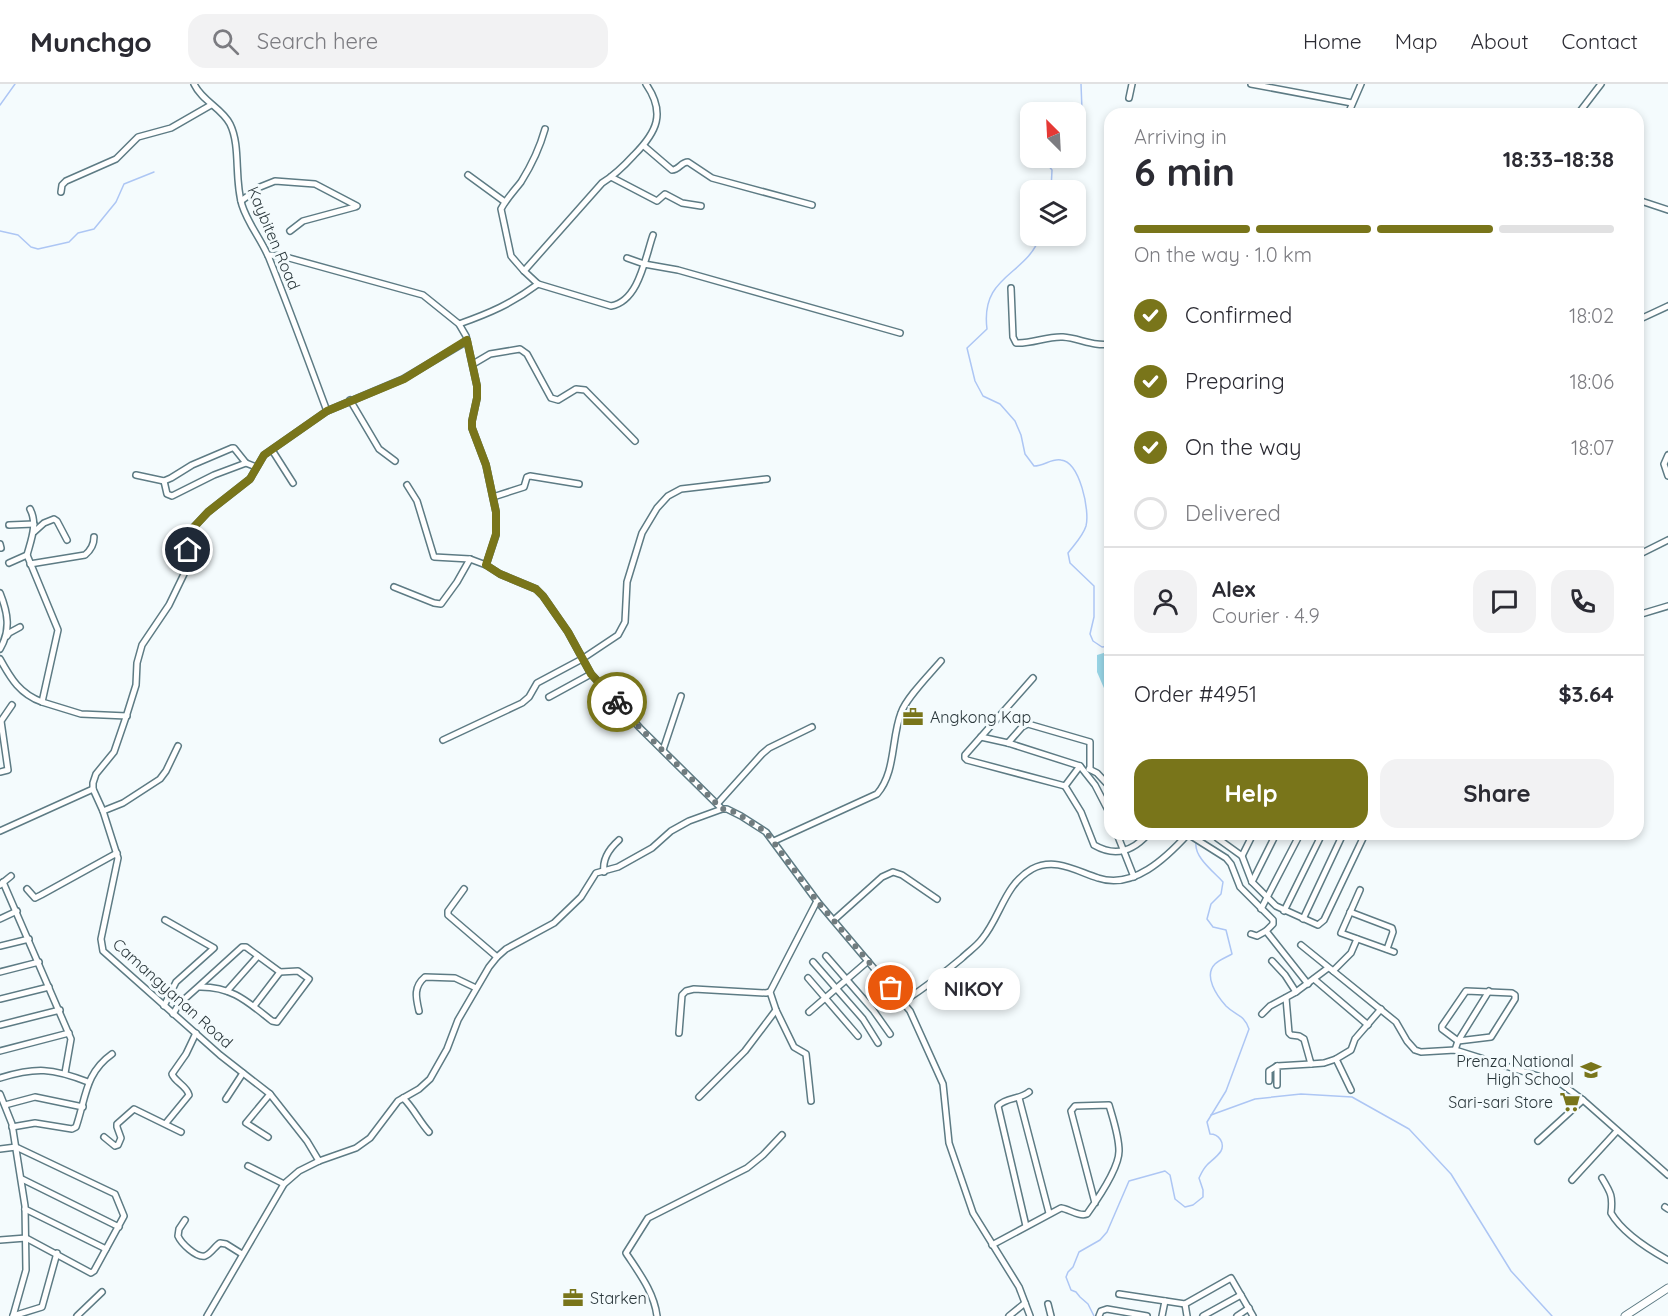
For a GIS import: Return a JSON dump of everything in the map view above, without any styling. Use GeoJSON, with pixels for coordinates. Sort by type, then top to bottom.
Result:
{"type":"FeatureCollection","features":[{"type":"Feature","properties":{"kind":"main road"},"geometry":{"type":"LineString","coordinates":[[1625,1316],[1668,1288]]}},
{"type":"Feature","properties":{"kind":"street","name":"Kaybiten Road"},"geometry":{"type":"LineString","coordinates":[[194,84],[211,105],[229,121],[236,149],[237,185],[241,201],[268,255],[327,411]]}},
{"type":"Feature","properties":{"kind":"street"},"geometry":{"type":"LineString","coordinates":[[524,271],[602,183],[618,172],[644,146],[656,126],[657,104],[646,84]]}},
{"type":"Feature","properties":{"kind":"street"},"geometry":{"type":"LineString","coordinates":[[1129,98],[1132,84]]}},
{"type":"Feature","properties":{"kind":"street"},"geometry":{"type":"LineString","coordinates":[[1251,84],[1352,102]]}},
{"type":"Feature","properties":{"kind":"street"},"geometry":{"type":"LineString","coordinates":[[1350,108],[1361,84]]}},
{"type":"Feature","properties":{"kind":"street"},"geometry":{"type":"LineString","coordinates":[[1583,108],[1601,84]]}},
{"type":"Feature","properties":{"kind":"street"},"geometry":{"type":"LineString","coordinates":[[61,192],[62,185],[66,181],[116,159],[135,139],[171,128],[211,105]]}},
{"type":"Feature","properties":{"kind":"street"},"geometry":{"type":"LineString","coordinates":[[545,129],[541,143],[521,182],[501,209],[511,256],[524,271],[538,284],[611,306],[616,305],[639,282],[653,235]]}},
{"type":"Feature","properties":{"kind":"street"},"geometry":{"type":"LineString","coordinates":[[644,146],[672,170],[688,162],[712,178],[812,205]]}},
{"type":"Feature","properties":{"kind":"street"},"geometry":{"type":"LineString","coordinates":[[468,176],[505,202]]}},
{"type":"Feature","properties":{"kind":"street"},"geometry":{"type":"LineString","coordinates":[[611,177],[657,201],[665,194],[682,203],[701,206]]}},
{"type":"Feature","properties":{"kind":"street"},"geometry":{"type":"LineString","coordinates":[[241,201],[260,187],[275,181],[315,184],[357,206],[303,221],[290,231]]}},
{"type":"Feature","properties":{"kind":"street"},"geometry":{"type":"LineString","coordinates":[[1644,202],[1668,210]]}},
{"type":"Feature","properties":{"kind":"street"},"geometry":{"type":"LineString","coordinates":[[268,255],[282,256],[423,295],[459,324],[467,340],[477,386],[472,428],[486,465],[496,512],[496,534],[486,565]]}},
{"type":"Feature","properties":{"kind":"street"},"geometry":{"type":"LineString","coordinates":[[627,258],[644,264],[678,270],[900,333]]}},
{"type":"Feature","properties":{"kind":"street"},"geometry":{"type":"LineString","coordinates":[[459,324],[513,302],[538,284]]}},
{"type":"Feature","properties":{"kind":"street"},"geometry":{"type":"LineString","coordinates":[[1011,288],[1013,337],[1016,343],[1047,337],[1062,337],[1104,346]]}},
{"type":"Feature","properties":{"kind":"street"},"geometry":{"type":"LineString","coordinates":[[1644,317],[1668,306]]}},
{"type":"Feature","properties":{"kind":"street"},"geometry":{"type":"LineString","coordinates":[[0,831],[93,789],[96,774],[114,752],[127,716],[136,685],[142,645],[169,605],[184,574],[190,532],[208,512],[250,479],[264,455],[327,411],[404,379],[467,340]]}},
{"type":"Feature","properties":{"kind":"street"},"geometry":{"type":"LineString","coordinates":[[473,364],[490,354],[520,349],[527,354],[552,399],[558,400],[576,389],[585,390],[635,441]]}},
{"type":"Feature","properties":{"kind":"street"},"geometry":{"type":"LineString","coordinates":[[350,400],[381,451],[395,461]]}},
{"type":"Feature","properties":{"kind":"street"},"geometry":{"type":"LineString","coordinates":[[136,475],[164,481],[192,465],[232,448],[246,463],[256,466]]}},
{"type":"Feature","properties":{"kind":"street"},"geometry":{"type":"LineString","coordinates":[[272,450],[293,483]]}},
{"type":"Feature","properties":{"kind":"street"},"geometry":{"type":"LineString","coordinates":[[1668,455],[1664,464],[1668,476]]}},
{"type":"Feature","properties":{"kind":"street"},"geometry":{"type":"LineString","coordinates":[[164,481],[167,494],[172,496],[214,475],[246,463]]}},
{"type":"Feature","properties":{"kind":"street"},"geometry":{"type":"LineString","coordinates":[[493,497],[524,487],[527,477],[530,476],[579,484]]}},
{"type":"Feature","properties":{"kind":"street"},"geometry":{"type":"LineString","coordinates":[[443,740],[522,703],[529,697],[537,683],[582,659],[618,635],[625,622],[627,582],[642,533],[657,508],[668,496],[681,489],[767,480]]}},
{"type":"Feature","properties":{"kind":"street"},"geometry":{"type":"LineString","coordinates":[[406,485],[417,501],[434,557],[470,559],[536,589],[568,632],[591,674],[640,728],[720,806],[766,832],[817,901],[903,1002],[915,1020],[941,1079],[945,1094],[950,1143],[973,1213],[1019,1287],[1029,1316]]}},
{"type":"Feature","properties":{"kind":"street"},"geometry":{"type":"LineString","coordinates":[[30,509],[34,524],[27,555],[58,630],[42,702]]}},
{"type":"Feature","properties":{"kind":"street"},"geometry":{"type":"LineString","coordinates":[[33,533],[44,523],[54,519],[67,540]]}},
{"type":"Feature","properties":{"kind":"street"},"geometry":{"type":"LineString","coordinates":[[9,525],[34,524]]}},
{"type":"Feature","properties":{"kind":"street"},"geometry":{"type":"LineString","coordinates":[[30,564],[85,555],[94,544],[94,537]]}},
{"type":"Feature","properties":{"kind":"street"},"geometry":{"type":"LineString","coordinates":[[1644,552],[1668,540]]}},
{"type":"Feature","properties":{"kind":"street"},"geometry":{"type":"LineString","coordinates":[[9,563],[27,555]]}},
{"type":"Feature","properties":{"kind":"street"},"geometry":{"type":"LineString","coordinates":[[394,586],[441,604],[470,559]]}},
{"type":"Feature","properties":{"kind":"street"},"geometry":{"type":"LineString","coordinates":[[0,593],[6,607],[8,628],[0,649]]}},
{"type":"Feature","properties":{"kind":"street"},"geometry":{"type":"LineString","coordinates":[[1644,613],[1668,606]]}},
{"type":"Feature","properties":{"kind":"street"},"geometry":{"type":"LineString","coordinates":[[3,642],[9,633],[20,627]]}},
{"type":"Feature","properties":{"kind":"street"},"geometry":{"type":"LineString","coordinates":[[0,659],[13,683],[21,691],[42,702],[81,714],[127,716]]}},
{"type":"Feature","properties":{"kind":"street"},"geometry":{"type":"LineString","coordinates":[[774,842],[877,794],[882,788],[890,767],[901,712],[941,661]]}},
{"type":"Feature","properties":{"kind":"street"},"geometry":{"type":"LineString","coordinates":[[549,697],[591,674]]}},
{"type":"Feature","properties":{"kind":"street"},"geometry":{"type":"LineString","coordinates":[[1033,678],[965,755],[967,760],[1065,786],[1081,812],[1094,845],[1112,853],[1123,852],[1140,840]]}},
{"type":"Feature","properties":{"kind":"street"},"geometry":{"type":"LineString","coordinates":[[663,750],[681,696]]}},
{"type":"Feature","properties":{"kind":"street"},"geometry":{"type":"LineString","coordinates":[[0,772],[8,770],[0,721],[12,705]]}},
{"type":"Feature","properties":{"kind":"street"},"geometry":{"type":"LineString","coordinates":[[1008,743],[1022,727],[1028,724],[1090,742],[1085,768],[1065,786]]}},
{"type":"Feature","properties":{"kind":"street"},"geometry":{"type":"LineString","coordinates":[[207,1316],[284,1184],[299,1171],[356,1148],[370,1138],[398,1101],[430,1079],[447,1049],[458,1020],[497,957],[506,949],[554,923],[581,897],[593,875],[637,858],[671,831],[720,806],[762,754],[769,748],[812,727]]}},
{"type":"Feature","properties":{"kind":"street"},"geometry":{"type":"LineString","coordinates":[[981,737],[1008,743],[1085,768],[1104,782]]}},
{"type":"Feature","properties":{"kind":"street"},"geometry":{"type":"LineString","coordinates":[[103,811],[123,803],[160,779],[178,746]]}},
{"type":"Feature","properties":{"kind":"street"},"geometry":{"type":"LineString","coordinates":[[1085,768],[1104,802]]}},
{"type":"Feature","properties":{"kind":"street","name":"Camangyanan Road"},"geometry":{"type":"LineString","coordinates":[[93,789],[117,853],[117,870],[101,946],[103,951],[220,1055],[270,1094],[307,1140],[319,1161]]}},
{"type":"Feature","properties":{"kind":"street"},"geometry":{"type":"LineString","coordinates":[[603,872],[609,850],[619,840]]}},
{"type":"Feature","properties":{"kind":"street"},"geometry":{"type":"LineString","coordinates":[[1119,840],[1134,877]]}},
{"type":"Feature","properties":{"kind":"street"},"geometry":{"type":"LineString","coordinates":[[903,1002],[941,975],[981,941],[993,923],[1006,894],[1020,877],[1034,868],[1047,863],[1079,870],[1100,879],[1119,880],[1134,877],[1171,852],[1182,840]]}},
{"type":"Feature","properties":{"kind":"street"},"geometry":{"type":"LineString","coordinates":[[1198,840],[1226,858],[1231,864],[1240,887],[1273,922],[1266,931],[1257,936],[1251,934]]}},
{"type":"Feature","properties":{"kind":"street"},"geometry":{"type":"LineString","coordinates":[[1220,840],[1242,856],[1252,882],[1267,898],[1284,911],[1316,925],[1322,923],[1362,840]]}},
{"type":"Feature","properties":{"kind":"street"},"geometry":{"type":"LineString","coordinates":[[1242,856],[1250,840]]}},
{"type":"Feature","properties":{"kind":"street"},"geometry":{"type":"LineString","coordinates":[[1252,882],[1273,840]]}},
{"type":"Feature","properties":{"kind":"street"},"geometry":{"type":"LineString","coordinates":[[1261,909],[1297,840]]}},
{"type":"Feature","properties":{"kind":"street"},"geometry":{"type":"LineString","coordinates":[[1284,911],[1319,840]]}},
{"type":"Feature","properties":{"kind":"street"},"geometry":{"type":"LineString","coordinates":[[1303,919],[1340,840]]}},
{"type":"Feature","properties":{"kind":"street"},"geometry":{"type":"LineString","coordinates":[[27,890],[34,898],[117,853]]}},
{"type":"Feature","properties":{"kind":"street"},"geometry":{"type":"LineString","coordinates":[[834,920],[882,877],[894,872],[938,899]]}},
{"type":"Feature","properties":{"kind":"street"},"geometry":{"type":"LineString","coordinates":[[11,876],[2,884],[17,911],[71,1039],[65,1073]]}},
{"type":"Feature","properties":{"kind":"street"},"geometry":{"type":"LineString","coordinates":[[464,889],[448,910],[448,915],[497,957]]}},
{"type":"Feature","properties":{"kind":"street"},"geometry":{"type":"LineString","coordinates":[[1360,890],[1341,933],[1394,952]]}},
{"type":"Feature","properties":{"kind":"street"},"geometry":{"type":"LineString","coordinates":[[811,1101],[806,1054],[794,1047],[770,992],[817,901]]}},
{"type":"Feature","properties":{"kind":"street"},"geometry":{"type":"LineString","coordinates":[[0,919],[17,911]]}},
{"type":"Feature","properties":{"kind":"street"},"geometry":{"type":"LineString","coordinates":[[1350,912],[1392,928],[1393,932],[1387,949]]}},
{"type":"Feature","properties":{"kind":"street"},"geometry":{"type":"LineString","coordinates":[[164,1006],[176,982],[214,948],[165,920]]}},
{"type":"Feature","properties":{"kind":"street"},"geometry":{"type":"LineString","coordinates":[[1266,931],[1308,984]]}},
{"type":"Feature","properties":{"kind":"street"},"geometry":{"type":"LineString","coordinates":[[0,946],[29,939]]}},
{"type":"Feature","properties":{"kind":"street"},"geometry":{"type":"LineString","coordinates":[[1262,1014],[1270,1006],[1331,970],[1351,953],[1357,939]]}},
{"type":"Feature","properties":{"kind":"street"},"geometry":{"type":"LineString","coordinates":[[1301,945],[1398,1024],[1403,1036],[1415,1050],[1429,1053],[1455,1050],[1550,1078],[1583,1100],[1668,1175]]}},
{"type":"Feature","properties":{"kind":"street"},"geometry":{"type":"LineString","coordinates":[[173,1014],[179,1004],[242,947],[246,947],[279,972],[298,971],[309,979],[277,1022],[227,991],[216,987],[198,987]]}},
{"type":"Feature","properties":{"kind":"street"},"geometry":{"type":"LineString","coordinates":[[227,991],[258,956]]}},
{"type":"Feature","properties":{"kind":"street"},"geometry":{"type":"LineString","coordinates":[[826,956],[873,1010],[890,1034]]}},
{"type":"Feature","properties":{"kind":"street"},"geometry":{"type":"LineString","coordinates":[[809,1012],[868,961]]}},
{"type":"Feature","properties":{"kind":"street"},"geometry":{"type":"LineString","coordinates":[[1272,961],[1296,992]]}},
{"type":"Feature","properties":{"kind":"street"},"geometry":{"type":"LineString","coordinates":[[0,972],[39,962]]}},
{"type":"Feature","properties":{"kind":"street"},"geometry":{"type":"LineString","coordinates":[[813,962],[863,1019],[878,1043]]}},
{"type":"Feature","properties":{"kind":"street"},"geometry":{"type":"LineString","coordinates":[[254,1006],[279,972]]}},
{"type":"Feature","properties":{"kind":"street"},"geometry":{"type":"LineString","coordinates":[[419,1011],[417,986],[425,977],[454,978],[476,988]]}},
{"type":"Feature","properties":{"kind":"street"},"geometry":{"type":"LineString","coordinates":[[808,978],[858,1036]]}},
{"type":"Feature","properties":{"kind":"street"},"geometry":{"type":"LineString","coordinates":[[1314,979],[1368,1025]]}},
{"type":"Feature","properties":{"kind":"street"},"geometry":{"type":"LineString","coordinates":[[0,999],[49,987]]}},
{"type":"Feature","properties":{"kind":"street"},"geometry":{"type":"LineString","coordinates":[[679,1033],[682,995],[686,991],[694,989],[770,992]]}},
{"type":"Feature","properties":{"kind":"street"},"geometry":{"type":"LineString","coordinates":[[1464,991],[1489,991],[1515,995],[1515,999],[1492,1036],[1458,1041],[1443,1032],[1442,1026],[1464,991]]}},
{"type":"Feature","properties":{"kind":"street"},"geometry":{"type":"LineString","coordinates":[[1455,1050],[1458,1041],[1489,991]]}},
{"type":"Feature","properties":{"kind":"street"},"geometry":{"type":"LineString","coordinates":[[1286,998],[1289,1033],[1304,1039],[1311,1064]]}},
{"type":"Feature","properties":{"kind":"street"},"geometry":{"type":"LineString","coordinates":[[1269,1081],[1269,1071],[1277,1066],[1324,1063],[1351,1050],[1355,1039],[1381,1009]]}},
{"type":"Feature","properties":{"kind":"street"},"geometry":{"type":"LineString","coordinates":[[0,1026],[60,1010]]}},
{"type":"Feature","properties":{"kind":"street"},"geometry":{"type":"LineString","coordinates":[[699,1097],[745,1051],[776,1010]]}},
{"type":"Feature","properties":{"kind":"street"},"geometry":{"type":"LineString","coordinates":[[0,1051],[69,1033]]}},
{"type":"Feature","properties":{"kind":"street"},"geometry":{"type":"LineString","coordinates":[[166,1123],[189,1095],[172,1074],[186,1054],[196,1033]]}},
{"type":"Feature","properties":{"kind":"street"},"geometry":{"type":"LineString","coordinates":[[12,1127],[35,1123],[75,1128],[83,1107],[88,1082],[105,1059],[112,1054]]}},
{"type":"Feature","properties":{"kind":"street"},"geometry":{"type":"LineString","coordinates":[[1336,1059],[1351,1090]]}},
{"type":"Feature","properties":{"kind":"street"},"geometry":{"type":"LineString","coordinates":[[1277,1066],[1278,1085]]}},
{"type":"Feature","properties":{"kind":"street"},"geometry":{"type":"LineString","coordinates":[[0,1078],[32,1070],[65,1073],[88,1082]]}},
{"type":"Feature","properties":{"kind":"street"},"geometry":{"type":"LineString","coordinates":[[226,1099],[243,1073]]}},
{"type":"Feature","properties":{"kind":"street"},"geometry":{"type":"LineString","coordinates":[[1026,1226],[998,1106],[1004,1100],[1018,1098],[1029,1092]]}},
{"type":"Feature","properties":{"kind":"street"},"geometry":{"type":"LineString","coordinates":[[0,1094],[12,1127],[25,1209],[26,1270],[13,1316]]}},
{"type":"Feature","properties":{"kind":"street"},"geometry":{"type":"LineString","coordinates":[[268,1137],[246,1123],[270,1094]]}},
{"type":"Feature","properties":{"kind":"street"},"geometry":{"type":"LineString","coordinates":[[4,1105],[35,1097],[83,1107]]}},
{"type":"Feature","properties":{"kind":"street"},"geometry":{"type":"LineString","coordinates":[[403,1098],[429,1132]]}},
{"type":"Feature","properties":{"kind":"street"},"geometry":{"type":"LineString","coordinates":[[1018,1098],[1049,1214]]}},
{"type":"Feature","properties":{"kind":"street"},"geometry":{"type":"LineString","coordinates":[[1538,1141],[1583,1100]]}},
{"type":"Feature","properties":{"kind":"street"},"geometry":{"type":"LineString","coordinates":[[992,1245],[1061,1208],[1084,1215],[1095,1203],[1118,1162],[1119,1147],[1109,1105],[1075,1106],[1071,1111],[1095,1203]]}},
{"type":"Feature","properties":{"kind":"street"},"geometry":{"type":"LineString","coordinates":[[104,1137],[114,1146],[118,1145],[121,1138],[117,1124],[134,1109],[181,1132]]}},
{"type":"Feature","properties":{"kind":"street"},"geometry":{"type":"LineString","coordinates":[[1572,1180],[1617,1131]]}},
{"type":"Feature","properties":{"kind":"street"},"geometry":{"type":"LineString","coordinates":[[657,1316],[654,1301],[626,1253],[648,1218],[747,1168],[782,1136]]}},
{"type":"Feature","properties":{"kind":"street"},"geometry":{"type":"LineString","coordinates":[[0,1149],[16,1147],[116,1195],[124,1216],[94,1272],[91,1273],[26,1238],[0,1240]]}},
{"type":"Feature","properties":{"kind":"street"},"geometry":{"type":"LineString","coordinates":[[248,1166],[284,1184]]}},
{"type":"Feature","properties":{"kind":"street"},"geometry":{"type":"LineString","coordinates":[[1602,1178],[1611,1192],[1613,1204],[1611,1213],[1615,1221],[1644,1245],[1668,1260]]}},
{"type":"Feature","properties":{"kind":"street"},"geometry":{"type":"LineString","coordinates":[[22,1179],[119,1227]]}},
{"type":"Feature","properties":{"kind":"street"},"geometry":{"type":"LineString","coordinates":[[25,1209],[106,1249]]}},
{"type":"Feature","properties":{"kind":"street"},"geometry":{"type":"LineString","coordinates":[[185,1220],[179,1229],[178,1236],[181,1242],[196,1254],[207,1255],[220,1243],[242,1254]]}},
{"type":"Feature","properties":{"kind":"street"},"geometry":{"type":"LineString","coordinates":[[13,1316],[42,1307],[57,1253]]}},
{"type":"Feature","properties":{"kind":"street"},"geometry":{"type":"LineString","coordinates":[[1119,1294],[1185,1304],[1231,1278],[1253,1316]]}},
{"type":"Feature","properties":{"kind":"street"},"geometry":{"type":"LineString","coordinates":[[76,1316],[102,1292]]}},
{"type":"Feature","properties":{"kind":"street"},"geometry":{"type":"LineString","coordinates":[[1203,1316],[1241,1295]]}},
{"type":"Feature","properties":{"kind":"street"},"geometry":{"type":"LineString","coordinates":[[1162,1316],[1165,1301]]}},
{"type":"Feature","properties":{"kind":"street"},"geometry":{"type":"LineString","coordinates":[[1009,1316],[1025,1303]]}},
{"type":"Feature","properties":{"kind":"street"},"geometry":{"type":"LineString","coordinates":[[1048,1304],[1052,1316]]}},
{"type":"Feature","properties":{"kind":"street"},"geometry":{"type":"LineString","coordinates":[[1185,1304],[1187,1316]]}},
{"type":"Feature","properties":{"kind":"street"},"geometry":{"type":"LineString","coordinates":[[1237,1316],[1249,1308]]}},
{"type":"Feature","properties":{"kind":"street"},"geometry":{"type":"LineString","coordinates":[[1099,1316],[1101,1311],[1107,1309],[1147,1316]]}},
{"type":"Feature","properties":{"kind":"shaded area"},"geometry":{"type":"Polygon","coordinates":[[[1104,653],[1104,688],[1097,672],[1097,655],[1104,653]]]}},
{"type":"Feature","properties":{"kind":"waterway"},"geometry":{"type":"LineString","coordinates":[[0,105],[15,84]]}},
{"type":"Feature","properties":{"kind":"waterway"},"geometry":{"type":"LineString","coordinates":[[1081,84],[1082,102]]}},
{"type":"Feature","properties":{"kind":"waterway"},"geometry":{"type":"LineString","coordinates":[[1050,168],[1052,180]]}},
{"type":"Feature","properties":{"kind":"waterway"},"geometry":{"type":"LineString","coordinates":[[0,231],[18,235],[31,247],[38,249],[69,242],[78,233],[94,229],[116,202],[124,184],[154,172]]}},
{"type":"Feature","properties":{"kind":"waterway"},"geometry":{"type":"LineString","coordinates":[[1035,246],[1025,260],[997,286],[990,297],[987,329],[967,348],[975,381],[983,396],[1000,404],[1015,421],[1025,454],[1034,466],[1061,460],[1068,463],[1078,478],[1085,499],[1087,519],[1081,537],[1068,553],[1070,563],[1094,586],[1094,617],[1090,634],[1093,641],[1104,647]]}},
{"type":"Feature","properties":{"kind":"waterway"},"geometry":{"type":"LineString","coordinates":[[1094,1316],[1088,1304],[1071,1290],[1066,1277],[1068,1272],[1073,1267],[1079,1252],[1100,1240],[1107,1232],[1129,1181],[1165,1171],[1170,1175],[1175,1199],[1185,1207],[1193,1205],[1203,1197],[1199,1178],[1222,1148],[1222,1142],[1218,1137],[1210,1134],[1207,1122],[1226,1091],[1249,1029],[1242,1018],[1222,1002],[1211,980],[1210,974],[1215,964],[1232,954],[1226,930],[1213,927],[1207,919],[1211,904],[1221,894],[1223,882],[1201,859],[1196,843]]}},
{"type":"Feature","properties":{"kind":"waterway"},"geometry":{"type":"LineString","coordinates":[[1211,1115],[1255,1099],[1301,1094],[1352,1097],[1409,1129],[1451,1174],[1511,1271],[1552,1316]]}},
{"type":"Feature","properties":{"kind":"way so far"},"geometry":{"type":"LineString","coordinates":[[617,702],[722,809],[728,809],[766,832],[817,901],[891,988]]}},
{"type":"Feature","properties":{"kind":"place","name":"Angkong Kap"},"geometry":{"type":"Point","coordinates":[913,717]}},
{"type":"Feature","properties":{"kind":"place","name":"NIKOY"},"geometry":{"type":"Point","coordinates":[891,988]}},
{"type":"Feature","properties":{"kind":"place","name":"Prenza National High School"},"geometry":{"type":"Point","coordinates":[1591,1070]}},
{"type":"Feature","properties":{"kind":"place","name":"Sari-sari Store"},"geometry":{"type":"Point","coordinates":[1570,1102]}},
{"type":"Feature","properties":{"kind":"place","name":"Starken"},"geometry":{"type":"Point","coordinates":[573,1298]}},
{"type":"Feature","properties":{"kind":"route"},"geometry":{"type":"LineString","coordinates":[[188,550],[190,532],[201,518],[250,479],[264,455],[327,411],[404,379],[467,340],[477,386],[472,428],[486,465],[496,512],[496,534],[486,565],[500,574],[536,589],[543,596],[568,632],[591,674],[617,702]]}}]}
